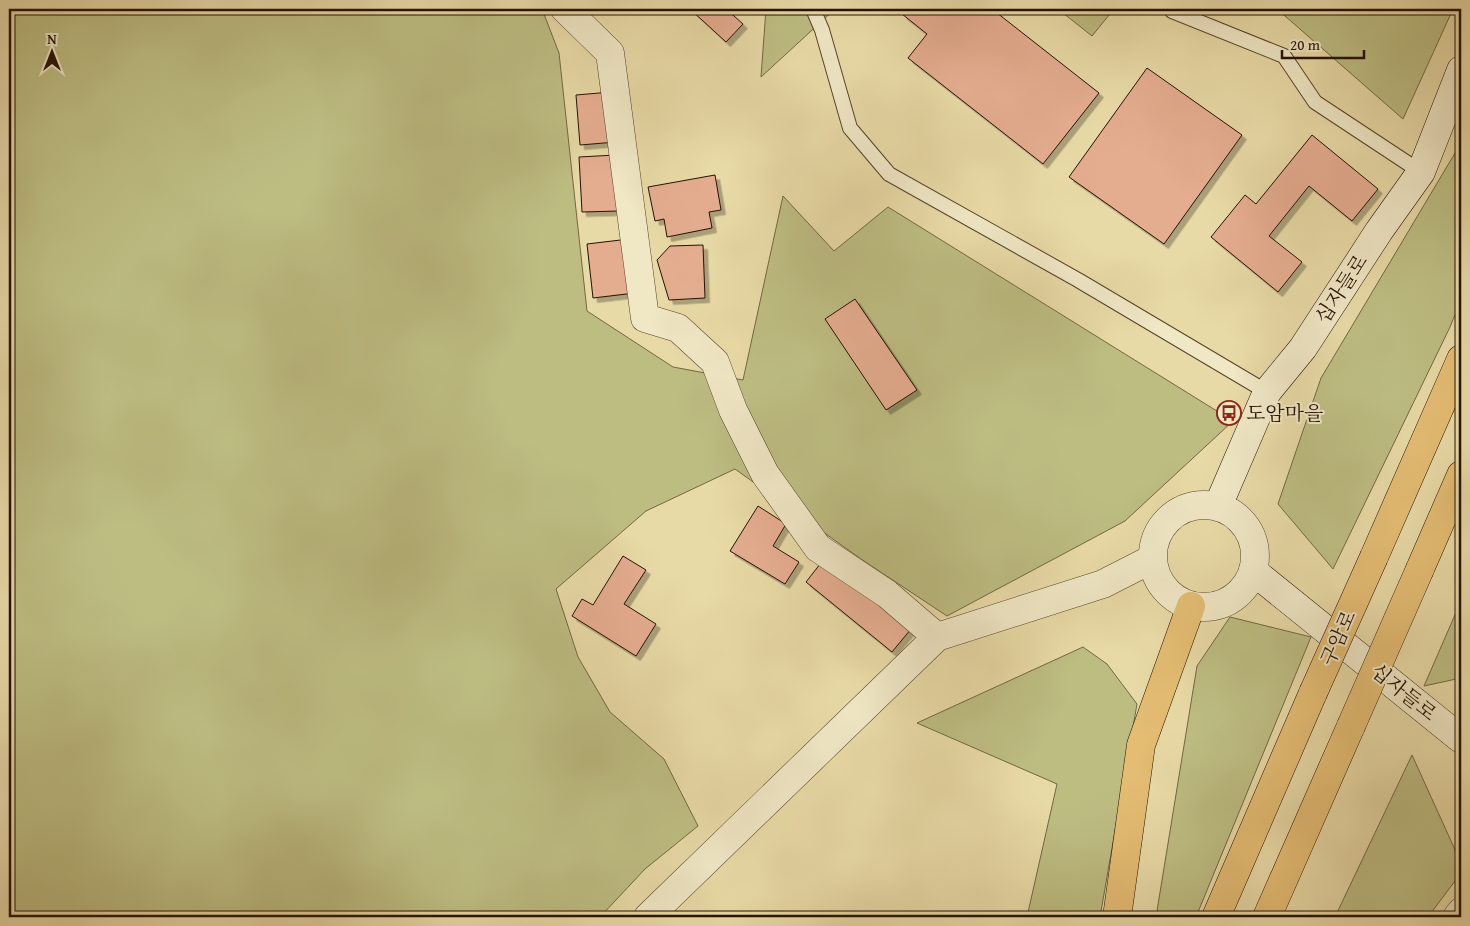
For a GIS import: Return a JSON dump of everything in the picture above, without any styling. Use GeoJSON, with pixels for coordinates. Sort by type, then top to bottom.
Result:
{"type":"FeatureCollection","features":[{"type":"Feature","properties":{"kind":"main road","name":"구암로"},"geometry":{"type":"LineString","coordinates":[[1216,917],[1312,693],[1461,359]]}},
{"type":"Feature","properties":{"kind":"main road"},"geometry":{"type":"LineString","coordinates":[[1268,917],[1461,474]]}},
{"type":"Feature","properties":{"kind":"main road"},"geometry":{"type":"LineString","coordinates":[[1117,917],[1141,745],[1191,606]]}},
{"type":"Feature","properties":{"kind":"street"},"geometry":{"type":"LineString","coordinates":[[564,9],[610,53],[645,318],[678,328],[715,362],[734,410],[765,474],[818,548],[887,594],[937,637]]}},
{"type":"Feature","properties":{"kind":"street","name":"십자들로"},"geometry":{"type":"LineString","coordinates":[[1218,506],[1267,392],[1302,348],[1379,231],[1421,172],[1461,70]]}},
{"type":"Feature","properties":{"kind":"street"},"geometry":{"type":"LineString","coordinates":[[1202,504],[1218,506],[1233,514],[1244,524],[1252,538],[1255,554],[1253,571],[1247,585],[1236,596],[1222,604],[1207,607],[1191,606],[1176,600],[1164,589],[1156,575],[1152,560],[1154,543],[1160,528],[1171,516],[1185,508],[1202,504]]}},
{"type":"Feature","properties":{"kind":"street"},"geometry":{"type":"LineString","coordinates":[[648,917],[937,637],[1103,584],[1152,560]]}},
{"type":"Feature","properties":{"kind":"street","name":"십자들로"},"geometry":{"type":"LineString","coordinates":[[1253,571],[1461,739]]}},
{"type":"Feature","properties":{"kind":"street"},"geometry":{"type":"LineString","coordinates":[[1457,917],[1461,912]]}},
{"type":"Feature","properties":{"kind":"lane"},"geometry":{"type":"LineString","coordinates":[[813,9],[822,30],[850,128],[889,174],[1078,280],[1267,392]]}},
{"type":"Feature","properties":{"kind":"lane"},"geometry":{"type":"LineString","coordinates":[[1172,11],[1284,56],[1315,102],[1421,172]]}},
{"type":"Feature","properties":{"kind":"green space"},"geometry":{"type":"Polygon","coordinates":[[[9,9],[542,9],[559,53],[587,311],[673,367],[743,380],[783,196],[834,251],[888,207],[1233,421],[1125,521],[947,616],[861,559],[735,469],[646,511],[556,589],[578,657],[610,712],[664,759],[698,826],[645,869],[600,917],[9,917],[9,9]]]}},
{"type":"Feature","properties":{"kind":"green space"},"geometry":{"type":"Polygon","coordinates":[[[766,9],[835,9],[761,77],[766,9]]]}},
{"type":"Feature","properties":{"kind":"green space"},"geometry":{"type":"Polygon","coordinates":[[[1058,9],[1114,9],[1092,36],[1058,9]]]}},
{"type":"Feature","properties":{"kind":"green space"},"geometry":{"type":"Polygon","coordinates":[[[1277,9],[1453,9],[1403,119],[1277,9]]]}},
{"type":"Feature","properties":{"kind":"green space"},"geometry":{"type":"Polygon","coordinates":[[[1461,143],[1461,300],[1450,327],[1333,569],[1278,504],[1321,378],[1461,143]]]}},
{"type":"Feature","properties":{"kind":"green space"},"geometry":{"type":"Polygon","coordinates":[[[1461,601],[1461,678],[1424,686],[1461,601]]]}},
{"type":"Feature","properties":{"kind":"green space"},"geometry":{"type":"Polygon","coordinates":[[[1230,617],[1311,637],[1196,917],[1156,917],[1197,666],[1230,617]]]}},
{"type":"Feature","properties":{"kind":"green space"},"geometry":{"type":"Polygon","coordinates":[[[1083,647],[1107,664],[1137,704],[1100,917],[1027,917],[1057,784],[917,723],[1083,647]]]}},
{"type":"Feature","properties":{"kind":"green space"},"geometry":{"type":"Polygon","coordinates":[[[1412,755],[1461,863],[1461,873],[1428,917],[1335,917],[1412,755]]]}},
{"type":"Feature","properties":{"kind":"building"},"geometry":{"type":"Polygon","coordinates":[[[690,9],[726,9],[743,24],[726,42],[690,9]]]}},
{"type":"Feature","properties":{"kind":"building"},"geometry":{"type":"Polygon","coordinates":[[[906,9],[992,9],[1099,93],[1043,164],[908,58],[927,34],[902,14],[906,9]]]}},
{"type":"Feature","properties":{"kind":"building"},"geometry":{"type":"Polygon","coordinates":[[[1147,68],[1242,135],[1164,244],[1069,177],[1147,68]]]}},
{"type":"Feature","properties":{"kind":"building"},"geometry":{"type":"Polygon","coordinates":[[[611,92],[616,142],[580,145],[576,95],[611,92]]]}},
{"type":"Feature","properties":{"kind":"building"},"geometry":{"type":"Polygon","coordinates":[[[1312,135],[1378,189],[1352,221],[1309,186],[1269,236],[1302,262],[1278,292],[1211,237],[1245,195],[1256,204],[1312,135]]]}},
{"type":"Feature","properties":{"kind":"building"},"geometry":{"type":"Polygon","coordinates":[[[616,155],[619,211],[582,212],[579,157],[616,155]]]}},
{"type":"Feature","properties":{"kind":"building"},"geometry":{"type":"Polygon","coordinates":[[[715,175],[721,210],[709,212],[712,228],[667,237],[664,219],[655,221],[648,187],[715,175]]]}},
{"type":"Feature","properties":{"kind":"building"},"geometry":{"type":"Polygon","coordinates":[[[629,239],[635,293],[593,298],[587,244],[629,239]]]}},
{"type":"Feature","properties":{"kind":"building"},"geometry":{"type":"Polygon","coordinates":[[[703,245],[705,298],[669,300],[657,260],[670,246],[703,245]]]}},
{"type":"Feature","properties":{"kind":"building"},"geometry":{"type":"Polygon","coordinates":[[[855,299],[917,390],[886,410],[825,319],[855,299]]]}},
{"type":"Feature","properties":{"kind":"building"},"geometry":{"type":"Polygon","coordinates":[[[758,506],[786,524],[773,546],[799,562],[785,584],[730,551],[758,506]]]}},
{"type":"Feature","properties":{"kind":"building"},"geometry":{"type":"Polygon","coordinates":[[[623,556],[646,570],[624,604],[656,624],[636,656],[572,616],[582,599],[593,605],[623,556]]]}},
{"type":"Feature","properties":{"kind":"building"},"geometry":{"type":"Polygon","coordinates":[[[824,559],[911,629],[892,652],[806,582],[824,559]]]}},
{"type":"Feature","properties":{"kind":"place","name":"도암마을"},"geometry":{"type":"Point","coordinates":[1229,413]}}]}
